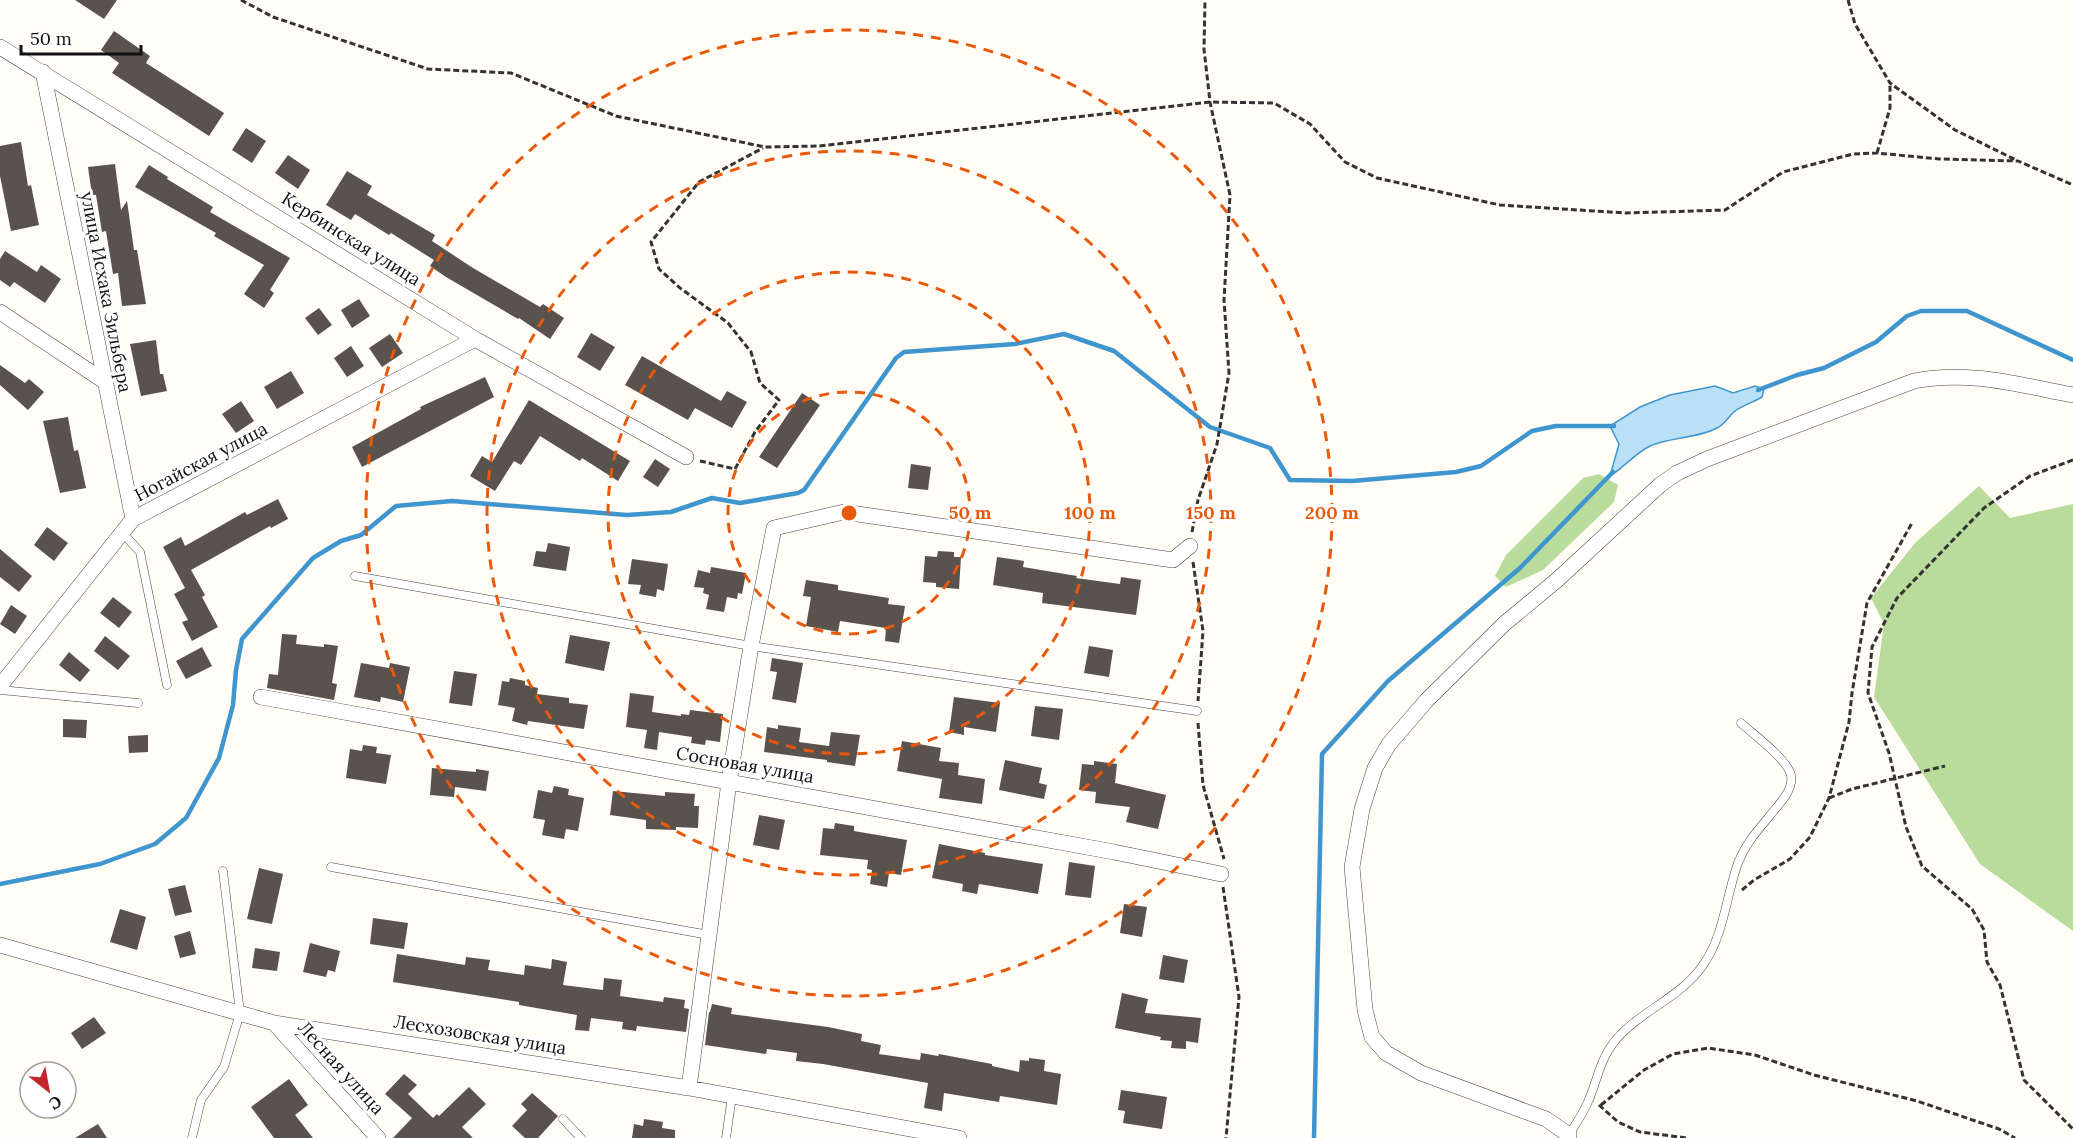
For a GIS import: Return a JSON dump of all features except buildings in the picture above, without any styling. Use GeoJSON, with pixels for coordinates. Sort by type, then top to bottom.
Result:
{"type":"FeatureCollection","features":[{"type":"Feature","properties":{"kind":"street","name":"Кербинская улица"},"geometry":{"type":"LineString","coordinates":[[0,46],[475,339],[686,457]]}},
{"type":"Feature","properties":{"kind":"street","name":"улица Исхака Зильбера"},"geometry":{"type":"LineString","coordinates":[[43,72],[133,519]]}},
{"type":"Feature","properties":{"kind":"street"},"geometry":{"type":"LineString","coordinates":[[0,312],[104,381]]}},
{"type":"Feature","properties":{"kind":"street","name":"Ногайская улица"},"geometry":{"type":"LineString","coordinates":[[0,688],[133,519],[475,339]]}},
{"type":"Feature","properties":{"kind":"street"},"geometry":{"type":"LineString","coordinates":[[1569,1137],[1546,1119],[1421,1073],[1386,1053],[1372,1037],[1365,1011],[1352,867],[1362,809],[1375,768],[1389,744],[1427,700],[1504,624],[1557,580],[1660,485],[1677,473],[1707,459],[1914,381],[1938,376],[1980,378],[2073,395]]}},
{"type":"Feature","properties":{"kind":"street"},"geometry":{"type":"LineString","coordinates":[[689,1088],[729,782],[751,646],[774,528],[844,512],[1173,560],[1190,546]]}},
{"type":"Feature","properties":{"kind":"street","name":"Сосновая улица"},"geometry":{"type":"LineString","coordinates":[[261,698],[1114,852],[1221,874]]}},
{"type":"Feature","properties":{"kind":"street","name":"Лесхозовская улица"},"geometry":{"type":"LineString","coordinates":[[0,945],[274,1023],[689,1088],[925,1135],[959,1138]]}},
{"type":"Feature","properties":{"kind":"street","name":"Лесная улица"},"geometry":{"type":"LineString","coordinates":[[274,1023],[378,1138]]}},
{"type":"Feature","properties":{"kind":"lane"},"geometry":{"type":"LineString","coordinates":[[122,532],[140,552],[167,685]]}},
{"type":"Feature","properties":{"kind":"lane"},"geometry":{"type":"LineString","coordinates":[[355,576],[751,646],[1197,711]]}},
{"type":"Feature","properties":{"kind":"lane"},"geometry":{"type":"LineString","coordinates":[[0,688],[138,703]]}},
{"type":"Feature","properties":{"kind":"lane"},"geometry":{"type":"LineString","coordinates":[[1569,1137],[1588,1103],[1599,1066],[1613,1043],[1628,1028],[1693,977],[1704,965],[1714,944],[1739,862],[1750,838],[1790,789],[1791,775],[1784,763],[1741,723]]}},
{"type":"Feature","properties":{"kind":"lane"},"geometry":{"type":"LineString","coordinates":[[331,867],[710,935]]}},
{"type":"Feature","properties":{"kind":"lane"},"geometry":{"type":"LineString","coordinates":[[192,1138],[201,1100],[224,1067],[240,1014],[223,871]]}},
{"type":"Feature","properties":{"kind":"lane"},"geometry":{"type":"LineString","coordinates":[[726,1138],[732,1096]]}},
{"type":"Feature","properties":{"kind":"lane"},"geometry":{"type":"LineString","coordinates":[[563,1119],[581,1138]]}},
{"type":"Feature","properties":{"kind":"path"},"geometry":{"type":"LineString","coordinates":[[241,0],[273,17],[428,69],[511,73],[616,116],[765,147],[819,146],[1210,102],[1275,103],[1310,124],[1345,162],[1377,178],[1500,205],[1626,213],[1725,210],[1783,172],[1853,154],[1877,153],[1939,159],[2018,161]]}},
{"type":"Feature","properties":{"kind":"path"},"geometry":{"type":"LineString","coordinates":[[1204,0],[1204,49],[1210,102],[1230,195],[1224,300],[1229,373],[1217,444],[1198,500],[1190,546],[1197,578],[1203,631],[1197,711],[1203,784],[1225,857],[1221,874],[1239,998],[1226,1138]]}},
{"type":"Feature","properties":{"kind":"path"},"geometry":{"type":"LineString","coordinates":[[1848,0],[1855,24],[1890,83],[1955,130],[2073,185]]}},
{"type":"Feature","properties":{"kind":"path"},"geometry":{"type":"LineString","coordinates":[[1877,153],[1890,108],[1890,83]]}},
{"type":"Feature","properties":{"kind":"path"},"geometry":{"type":"LineString","coordinates":[[686,457],[735,469],[755,432],[779,400],[760,383],[751,352],[729,323],[680,288],[659,268],[651,242],[699,182],[765,147]]}},
{"type":"Feature","properties":{"kind":"path"},"geometry":{"type":"LineString","coordinates":[[2073,460],[2030,476],[1984,508],[1897,598],[1872,647],[1868,693],[1889,753],[1906,827],[1922,866],[1972,909],[1984,930],[1987,962],[2000,985],[2024,1080],[2073,1129]]}},
{"type":"Feature","properties":{"kind":"path"},"geometry":{"type":"LineString","coordinates":[[1727,903],[1754,880],[1790,859],[1810,837],[1829,798],[1849,722],[1867,603],[1912,524]]}},
{"type":"Feature","properties":{"kind":"path"},"geometry":{"type":"LineString","coordinates":[[1829,798],[1852,789],[1945,766]]}},
{"type":"Feature","properties":{"kind":"path"},"geometry":{"type":"LineString","coordinates":[[1600,1105],[1644,1070],[1673,1054],[1708,1048],[1755,1055],[1814,1075],[1917,1101],[1999,1129],[2015,1138]]}},
{"type":"Feature","properties":{"kind":"path"},"geometry":{"type":"LineString","coordinates":[[1588,1103],[1600,1105],[1618,1122],[1640,1132],[1687,1138]]}},
{"type":"Feature","properties":{"kind":"green space"},"geometry":{"type":"Polygon","coordinates":[[[1599,474],[1618,485],[1614,502],[1543,570],[1506,587],[1495,576],[1506,555],[1583,478],[1599,474]]]}},
{"type":"Feature","properties":{"kind":"green space"},"geometry":{"type":"Polygon","coordinates":[[[1979,486],[2010,518],[2073,504],[2073,931],[1980,864],[1874,697],[1884,624],[1871,598],[1915,543],[1979,486]]]}},
{"type":"Feature","properties":{"kind":"water"},"geometry":{"type":"Polygon","coordinates":[[[1715,386],[1733,393],[1755,386],[1764,389],[1762,397],[1736,410],[1719,427],[1709,432],[1650,446],[1610,476],[1619,444],[1610,426],[1640,407],[1670,395],[1715,386]]]}},
{"type":"Feature","properties":{"kind":"waterway"},"geometry":{"type":"LineString","coordinates":[[1758,390],[1797,375],[1824,368],[1876,342],[1907,316],[1921,311],[1967,311],[2073,360]]}},
{"type":"Feature","properties":{"kind":"waterway"},"geometry":{"type":"LineString","coordinates":[[0,884],[100,864],[155,844],[186,818],[219,758],[233,705],[242,639],[313,558],[341,541],[361,535],[396,506],[452,501],[627,515],[671,512],[712,498],[740,503],[798,493],[804,490],[896,358],[904,352],[1015,344],[1064,334],[1114,351],[1210,427],[1270,448],[1290,480],[1352,481],[1456,472],[1481,466],[1532,431],[1556,426],[1614,426]]}},
{"type":"Feature","properties":{"kind":"waterway"},"geometry":{"type":"LineString","coordinates":[[1314,1138],[1322,754],[1388,681],[1520,568],[1613,472]]}}]}
